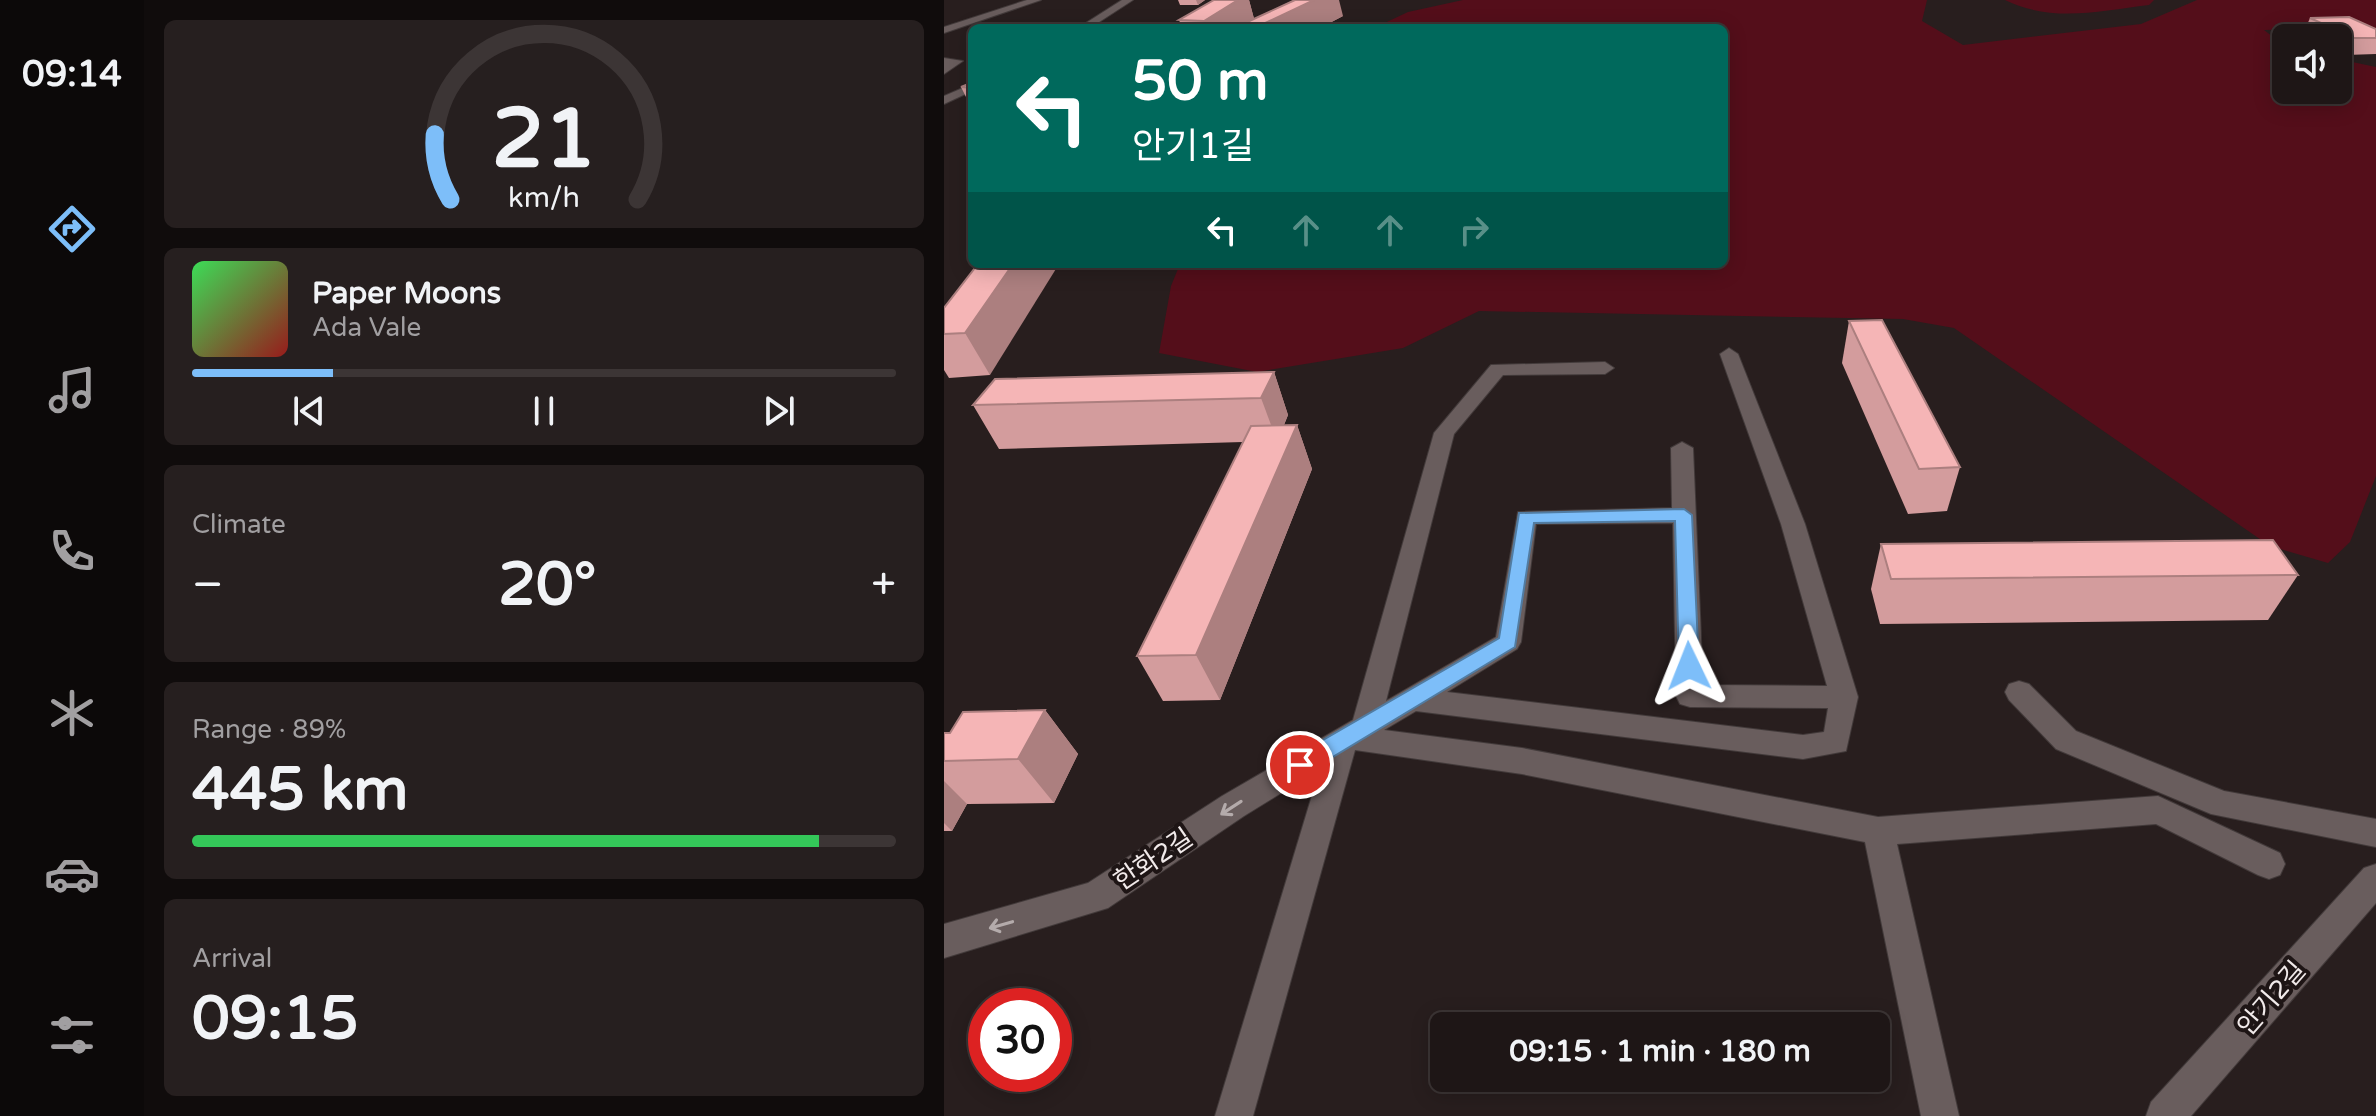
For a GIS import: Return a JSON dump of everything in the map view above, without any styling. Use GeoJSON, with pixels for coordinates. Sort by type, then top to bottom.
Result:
{"type":"FeatureCollection","features":[{"type":"Feature","properties":{"kind":"street"},"geometry":{"type":"LineString","coordinates":[[944,30],[1036,0]]}},
{"type":"Feature","properties":{"kind":"street"},"geometry":{"type":"LineString","coordinates":[[1089,24],[1128,0]]}},
{"type":"Feature","properties":{"kind":"street"},"geometry":{"type":"LineString","coordinates":[[944,61],[958,61],[944,71]]}},
{"type":"Feature","properties":{"kind":"street"},"geometry":{"type":"LineString","coordinates":[[944,100],[968,89]]}},
{"type":"Feature","properties":{"kind":"street"},"geometry":{"type":"LineString","coordinates":[[1413,699],[1803,747],[1836,742],[1844,697],[1793,524],[1729,354]]}},
{"type":"Feature","properties":{"kind":"street"},"geometry":{"type":"LineString","coordinates":[[1234,1116],[1355,731],[1444,433],[1498,369],[1605,368]]}},
{"type":"Feature","properties":{"kind":"street"},"geometry":{"type":"LineString","coordinates":[[1682,448],[1690,696],[1844,697]]}},
{"type":"Feature","properties":{"kind":"street","name":"한화2길"},"geometry":{"type":"LineString","coordinates":[[944,941],[1096,897],[1355,731],[1508,642],[1526,517],[1684,515]]}},
{"type":"Feature","properties":{"kind":"street"},"geometry":{"type":"LineString","coordinates":[[2019,692],[2066,740],[2222,804],[2376,833]]}},
{"type":"Feature","properties":{"kind":"street"},"geometry":{"type":"LineString","coordinates":[[1355,731],[1878,831],[2158,810],[2269,864]]}},
{"type":"Feature","properties":{"kind":"street"},"geometry":{"type":"LineString","coordinates":[[1878,831],[1940,1116]]}},
{"type":"Feature","properties":{"kind":"street","name":"안기2길"},"geometry":{"type":"LineString","coordinates":[[2165,1116],[2376,879]]}},
{"type":"Feature","properties":{"kind":"shaded area"},"geometry":{"type":"Polygon","coordinates":[[[1463,0],[1927,0],[1922,21],[1963,45],[2141,24],[2197,0],[2376,0],[2376,28],[2352,28],[2352,24],[2272,24],[2272,30],[2264,30],[2272,36],[2272,104],[2352,104],[2352,62],[2376,67],[2376,476],[2350,542],[2328,563],[2270,546],[1954,328],[1903,319],[1479,311],[1403,348],[1257,372],[1159,353],[1171,286],[1178,268],[1728,268],[1728,24],[1382,24],[1408,12],[1463,0]]]}},
{"type":"Feature","properties":{"kind":"shaded area"},"geometry":{"type":"Polygon","coordinates":[[[2005,0],[2154,0],[2149,5],[2058,13],[2023,7],[2005,0]]]}},
{"type":"Feature","properties":{"kind":"building"},"geometry":{"type":"Polygon","coordinates":[[[1214,0],[1238,0],[1204,21],[1179,20],[1214,0]]]}},
{"type":"Feature","properties":{"kind":"building"},"geometry":{"type":"Polygon","coordinates":[[[1295,0],[1314,0],[1263,24],[1245,23],[1295,0]]]}},
{"type":"Feature","properties":{"kind":"building"},"geometry":{"type":"Polygon","coordinates":[[[2349,17],[2376,29],[2376,38],[2352,37],[2352,24],[2323,24],[2310,18],[2349,17]]]}},
{"type":"Feature","properties":{"kind":"building"},"geometry":{"type":"Polygon","coordinates":[[[975,268],[1010,268],[965,333],[944,334],[944,308],[975,268]]]}},
{"type":"Feature","properties":{"kind":"building"},"geometry":{"type":"Polygon","coordinates":[[[1882,320],[1960,467],[1919,469],[1849,321],[1882,320]]]}},
{"type":"Feature","properties":{"kind":"building"},"geometry":{"type":"Polygon","coordinates":[[[1274,372],[1261,398],[973,405],[995,379],[1274,372]]]}},
{"type":"Feature","properties":{"kind":"building"},"geometry":{"type":"Polygon","coordinates":[[[1297,425],[1196,655],[1137,656],[1251,426],[1297,425]]]}},
{"type":"Feature","properties":{"kind":"building"},"geometry":{"type":"Polygon","coordinates":[[[2273,540],[2298,575],[1891,579],[1881,544],[2273,540]]]}},
{"type":"Feature","properties":{"kind":"building"},"geometry":{"type":"Polygon","coordinates":[[[1045,710],[1018,759],[944,761],[944,733],[950,733],[963,712],[1045,710]]]}},
{"type":"Feature","properties":{"kind":"route"},"geometry":{"type":"LineString","coordinates":[[1300,765],[1508,642],[1526,517],[1684,515],[1689,666]]}}]}
